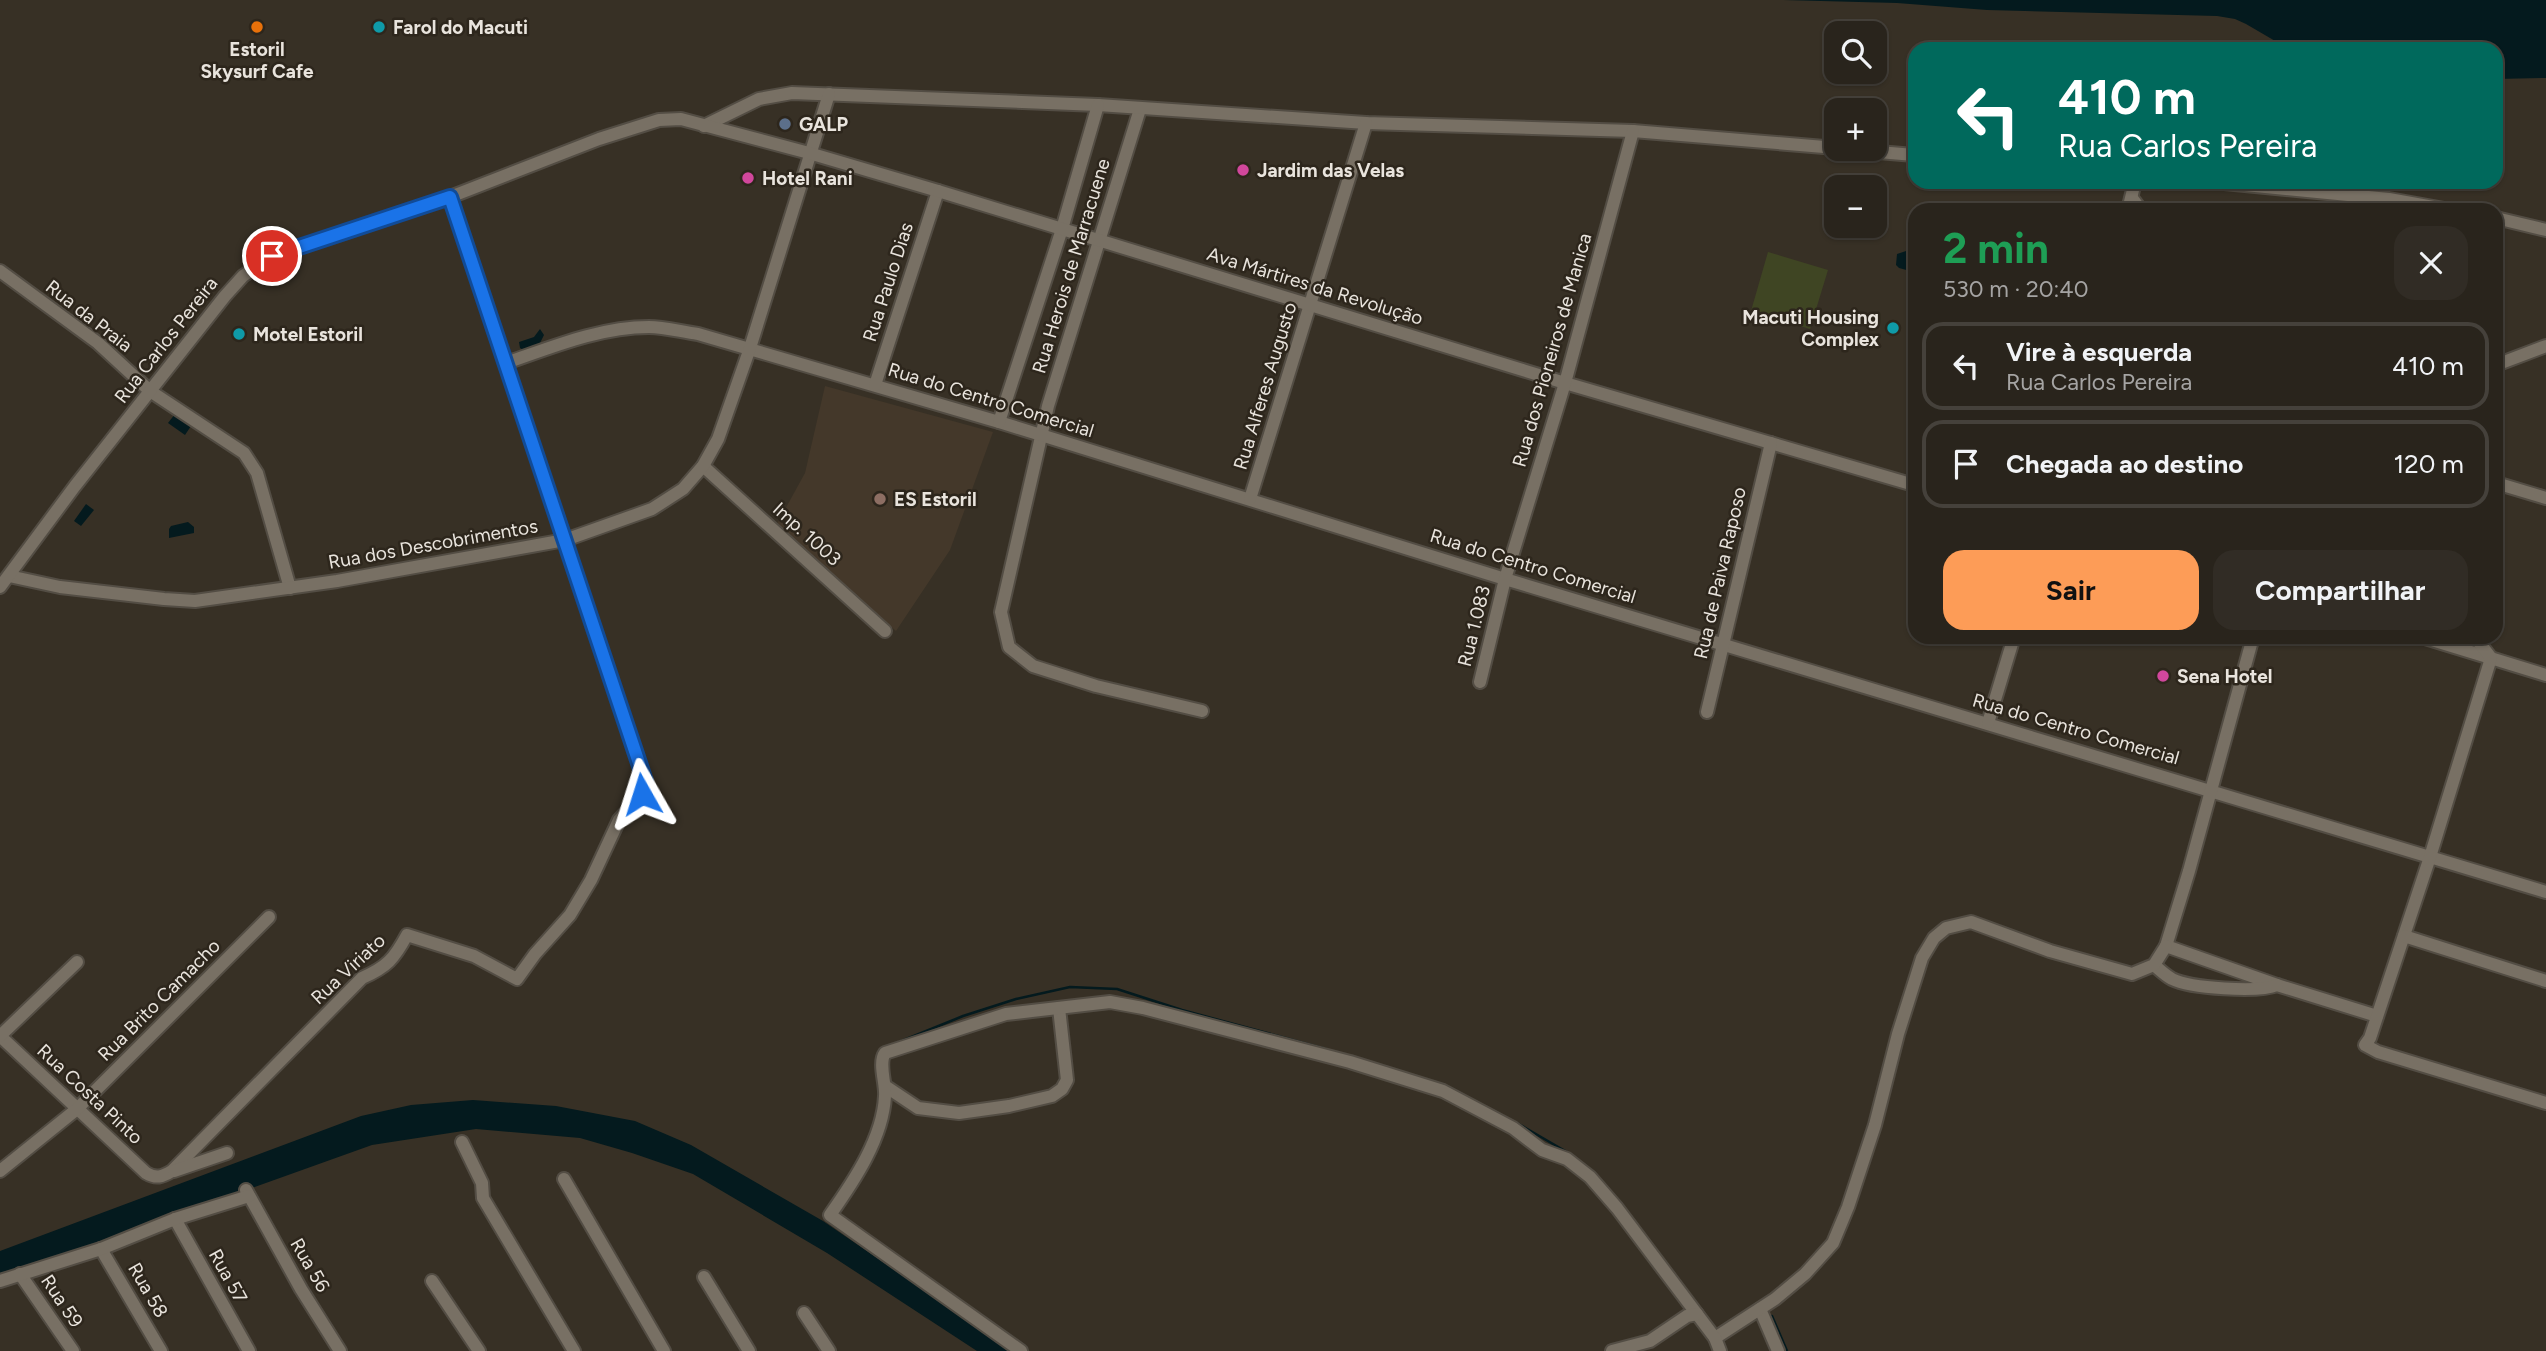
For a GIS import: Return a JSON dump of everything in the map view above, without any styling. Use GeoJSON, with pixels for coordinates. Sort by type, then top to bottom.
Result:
{"type":"FeatureCollection","features":[{"type":"Feature","properties":{"kind":"street"},"geometry":{"type":"LineString","coordinates":[[704,126],[759,99],[792,93],[1098,105],[1366,123],[1633,131],[1824,147]]}},
{"type":"Feature","properties":{"kind":"street","name":"Rua dos Descobrimentos"},"geometry":{"type":"LineString","coordinates":[[9,576],[60,587],[195,601],[290,588],[565,540],[652,509],[683,489],[703,466],[718,439],[750,348],[829,94]]}},
{"type":"Feature","properties":{"kind":"street","name":"Rua Herois de Marracuene"},"geometry":{"type":"LineString","coordinates":[[999,422],[1062,229],[1098,105]]}},
{"type":"Feature","properties":{"kind":"street","name":"Rua Herois de Marracuene"},"geometry":{"type":"LineString","coordinates":[[1140,109],[1057,372],[1001,612],[1009,647],[1033,666],[1096,685],[1202,711]]}},
{"type":"Feature","properties":{"kind":"street","name":"Rua Carlos Pereira"},"geometry":{"type":"LineString","coordinates":[[0,587],[225,296],[243,276],[264,261],[272,256],[450,197],[599,139],[659,120],[681,119],[704,126]]}},
{"type":"Feature","properties":{"kind":"street","name":"Rua Alferes Augusto"},"geometry":{"type":"LineString","coordinates":[[1250,499],[1366,123]]}},
{"type":"Feature","properties":{"kind":"street","name":"Ava Mártires da Revolução"},"geometry":{"type":"LineString","coordinates":[[704,126],[938,191],[1564,383],[1908,483]]}},
{"type":"Feature","properties":{"kind":"street","name":"Rua dos Pioneiros de Manica"},"geometry":{"type":"LineString","coordinates":[[1506,579],[1564,383],[1633,131]]}},
{"type":"Feature","properties":{"kind":"street"},"geometry":{"type":"LineString","coordinates":[[1887,153],[1908,154]]}},
{"type":"Feature","properties":{"kind":"street"},"geometry":{"type":"LineString","coordinates":[[2269,189],[2380,203]]}},
{"type":"Feature","properties":{"kind":"street","name":"Rua Paulo Dias"},"geometry":{"type":"LineString","coordinates":[[875,385],[938,191]]}},
{"type":"Feature","properties":{"kind":"street"},"geometry":{"type":"LineString","coordinates":[[450,197],[565,540]]}},
{"type":"Feature","properties":{"kind":"street"},"geometry":{"type":"LineString","coordinates":[[2503,220],[2546,230]]}},
{"type":"Feature","properties":{"kind":"street","name":"Rua da Praia"},"geometry":{"type":"LineString","coordinates":[[0,271],[98,343],[150,391],[244,453],[257,473],[290,588]]}},
{"type":"Feature","properties":{"kind":"street","name":"Rua do Centro Comercial"},"geometry":{"type":"LineString","coordinates":[[506,363],[569,341],[616,330],[651,327],[698,334],[999,422],[1506,579],[2546,892]]}},
{"type":"Feature","properties":{"kind":"street"},"geometry":{"type":"LineString","coordinates":[[2503,362],[2546,346]]}},
{"type":"Feature","properties":{"kind":"street","name":"Rua de Paiva Raposo"},"geometry":{"type":"LineString","coordinates":[[1707,712],[1771,443]]}},
{"type":"Feature","properties":{"kind":"street","name":"Imp. 1003"},"geometry":{"type":"LineString","coordinates":[[703,466],[885,631]]}},
{"type":"Feature","properties":{"kind":"street"},"geometry":{"type":"LineString","coordinates":[[2503,485],[2546,498]]}},
{"type":"Feature","properties":{"kind":"street","name":"Rua Viriato"},"geometry":{"type":"LineString","coordinates":[[154,1178],[163,1177],[172,1171],[362,978],[380,970],[395,958],[407,935],[474,956],[517,979],[570,915],[591,880],[619,820],[642,794],[645,781],[565,540]]}},
{"type":"Feature","properties":{"kind":"street","name":"Rua 1.083"},"geometry":{"type":"LineString","coordinates":[[1480,682],[1506,579]]}},
{"type":"Feature","properties":{"kind":"street"},"geometry":{"type":"LineString","coordinates":[[1988,723],[2012,644]]}},
{"type":"Feature","properties":{"kind":"street"},"geometry":{"type":"LineString","coordinates":[[1715,1338],[1760,1309],[1805,1274],[1833,1243],[1875,1125],[1898,1034],[1922,958],[1934,939],[1946,928],[1971,922],[2050,951],[2132,974],[2154,965],[2166,946],[2189,872],[2251,644]]}},
{"type":"Feature","properties":{"kind":"street"},"geometry":{"type":"LineString","coordinates":[[2445,644],[2546,675]]}},
{"type":"Feature","properties":{"kind":"street"},"geometry":{"type":"LineString","coordinates":[[2480,644],[2491,658]]}},
{"type":"Feature","properties":{"kind":"street"},"geometry":{"type":"LineString","coordinates":[[2491,658],[2430,857],[2370,1038],[2365,1045],[2378,1052],[2546,1103]]}},
{"type":"Feature","properties":{"kind":"street","name":"Rua Brito Camacho"},"geometry":{"type":"LineString","coordinates":[[0,1171],[77,1110],[269,917]]}},
{"type":"Feature","properties":{"kind":"street"},"geometry":{"type":"LineString","coordinates":[[2404,936],[2546,981]]}},
{"type":"Feature","properties":{"kind":"street"},"geometry":{"type":"LineString","coordinates":[[2166,946],[2377,1016]]}},
{"type":"Feature","properties":{"kind":"street"},"geometry":{"type":"LineString","coordinates":[[0,1036],[77,962]]}},
{"type":"Feature","properties":{"kind":"street"},"geometry":{"type":"LineString","coordinates":[[2154,965],[2174,980],[2193,984],[2254,990],[2277,985]]}},
{"type":"Feature","properties":{"kind":"street"},"geometry":{"type":"LineString","coordinates":[[1021,1351],[830,1214],[847,1190],[876,1135],[882,1116],[885,1086],[882,1061],[886,1053],[1006,1014],[1110,1002],[1143,1008],[1350,1062],[1443,1091],[1513,1128],[1542,1150],[1567,1159],[1579,1167],[1617,1208],[1715,1338],[1720,1351]]}},
{"type":"Feature","properties":{"kind":"street"},"geometry":{"type":"LineString","coordinates":[[885,1086],[918,1108],[959,1113],[1009,1106],[1052,1096],[1062,1089],[1067,1080],[1059,1008]]}},
{"type":"Feature","properties":{"kind":"street","name":"Rua Costa Pinto"},"geometry":{"type":"LineString","coordinates":[[0,1036],[77,1110],[154,1178]]}},
{"type":"Feature","properties":{"kind":"street"},"geometry":{"type":"LineString","coordinates":[[462,1142],[482,1183],[482,1198],[574,1351]]}},
{"type":"Feature","properties":{"kind":"street"},"geometry":{"type":"LineString","coordinates":[[172,1171],[227,1153]]}},
{"type":"Feature","properties":{"kind":"street"},"geometry":{"type":"LineString","coordinates":[[564,1179],[657,1349]]}},
{"type":"Feature","properties":{"kind":"street","name":"Rua 56"},"geometry":{"type":"LineString","coordinates":[[175,1219],[247,1193],[300,1289],[340,1351]]}},
{"type":"Feature","properties":{"kind":"street"},"geometry":{"type":"LineString","coordinates":[[0,1281],[101,1249],[175,1219]]}},
{"type":"Feature","properties":{"kind":"street","name":"Rua 57"},"geometry":{"type":"LineString","coordinates":[[175,1219],[249,1351]]}},
{"type":"Feature","properties":{"kind":"street","name":"Rua 58"},"geometry":{"type":"LineString","coordinates":[[101,1249],[161,1351]]}},
{"type":"Feature","properties":{"kind":"street","name":"Rua 59"},"geometry":{"type":"LineString","coordinates":[[20,1273],[73,1351]]}},
{"type":"Feature","properties":{"kind":"street"},"geometry":{"type":"LineString","coordinates":[[704,1277],[750,1351]]}},
{"type":"Feature","properties":{"kind":"street"},"geometry":{"type":"LineString","coordinates":[[432,1281],[479,1351]]}},
{"type":"Feature","properties":{"kind":"street"},"geometry":{"type":"LineString","coordinates":[[1760,1309],[1777,1351]]}},
{"type":"Feature","properties":{"kind":"street"},"geometry":{"type":"LineString","coordinates":[[804,1313],[829,1351]]}},
{"type":"Feature","properties":{"kind":"street"},"geometry":{"type":"LineString","coordinates":[[1612,1351],[1650,1341],[1687,1316],[1697,1314]]}},
{"type":"Feature","properties":{"kind":"shaded area","name":"ES Estoril"},"geometry":{"type":"Polygon","coordinates":[[[825,386],[993,432],[950,550],[896,631],[777,524],[805,473],[825,386]]]}},
{"type":"Feature","properties":{"kind":"green space"},"geometry":{"type":"Polygon","coordinates":[[[1768,252],[1828,270],[1810,329],[1751,311],[1768,252]]]}},
{"type":"Feature","properties":{"kind":"water"},"geometry":{"type":"Polygon","coordinates":[[[1783,0],[2546,0],[2546,78],[2503,79],[2503,42],[2277,42],[2235,19],[2217,16],[1987,10],[1897,3],[1783,0]]]}},
{"type":"Feature","properties":{"kind":"water"},"geometry":{"type":"Polygon","coordinates":[[[1908,252],[1908,270],[1896,265],[1897,254],[1908,252]]]}},
{"type":"Feature","properties":{"kind":"water"},"geometry":{"type":"Polygon","coordinates":[[[540,329],[544,335],[539,345],[525,351],[520,348],[519,342],[534,337],[540,329]]]}},
{"type":"Feature","properties":{"kind":"water"},"geometry":{"type":"Polygon","coordinates":[[[175,414],[191,426],[185,435],[168,423],[175,414]]]}},
{"type":"Feature","properties":{"kind":"water"},"geometry":{"type":"Polygon","coordinates":[[[86,504],[94,510],[81,526],[74,521],[86,504]]]}},
{"type":"Feature","properties":{"kind":"water"},"geometry":{"type":"Polygon","coordinates":[[[188,522],[194,527],[194,533],[169,538],[171,526],[188,522]]]}},
{"type":"Feature","properties":{"kind":"water"},"geometry":{"type":"Polygon","coordinates":[[[473,1100],[556,1106],[635,1121],[691,1145],[823,1221],[1013,1351],[977,1351],[827,1253],[693,1174],[580,1138],[476,1129],[372,1145],[0,1278],[0,1251],[361,1116],[411,1105],[473,1100]]]}},
{"type":"Feature","properties":{"kind":"waterway"},"geometry":{"type":"LineString","coordinates":[[899,1042],[963,1016],[1016,999],[1070,987],[1117,989],[1182,1010],[1326,1049]]}},
{"type":"Feature","properties":{"kind":"waterway"},"geometry":{"type":"LineString","coordinates":[[1446,1086],[1499,1114]]}},
{"type":"Feature","properties":{"kind":"waterway"},"geometry":{"type":"LineString","coordinates":[[1517,1123],[1572,1155]]}},
{"type":"Feature","properties":{"kind":"waterway"},"geometry":{"type":"LineString","coordinates":[[1772,1316],[1787,1351]]}},
{"type":"Feature","properties":{"kind":"place","name":"Estoril Skysurf Cafe"},"geometry":{"type":"Point","coordinates":[257,27]}},
{"type":"Feature","properties":{"kind":"place","name":"Farol do Macuti"},"geometry":{"type":"Point","coordinates":[379,27]}},
{"type":"Feature","properties":{"kind":"place","name":"GALP"},"geometry":{"type":"Point","coordinates":[785,124]}},
{"type":"Feature","properties":{"kind":"place","name":"Jardim das Velas"},"geometry":{"type":"Point","coordinates":[1243,170]}},
{"type":"Feature","properties":{"kind":"place","name":"Hotel Rani"},"geometry":{"type":"Point","coordinates":[748,178]}},
{"type":"Feature","properties":{"kind":"place","name":"Macuti Housing Complex"},"geometry":{"type":"Point","coordinates":[1893,328]}},
{"type":"Feature","properties":{"kind":"place","name":"Motel Estoril"},"geometry":{"type":"Point","coordinates":[239,334]}},
{"type":"Feature","properties":{"kind":"place","name":"ES Estoril"},"geometry":{"type":"Point","coordinates":[880,499]}},
{"type":"Feature","properties":{"kind":"place","name":"Sena Hotel"},"geometry":{"type":"Point","coordinates":[2163,676]}},
{"type":"Feature","properties":{"kind":"route"},"geometry":{"type":"LineString","coordinates":[[272,256],[450,197],[645,781],[642,794]]}}]}
